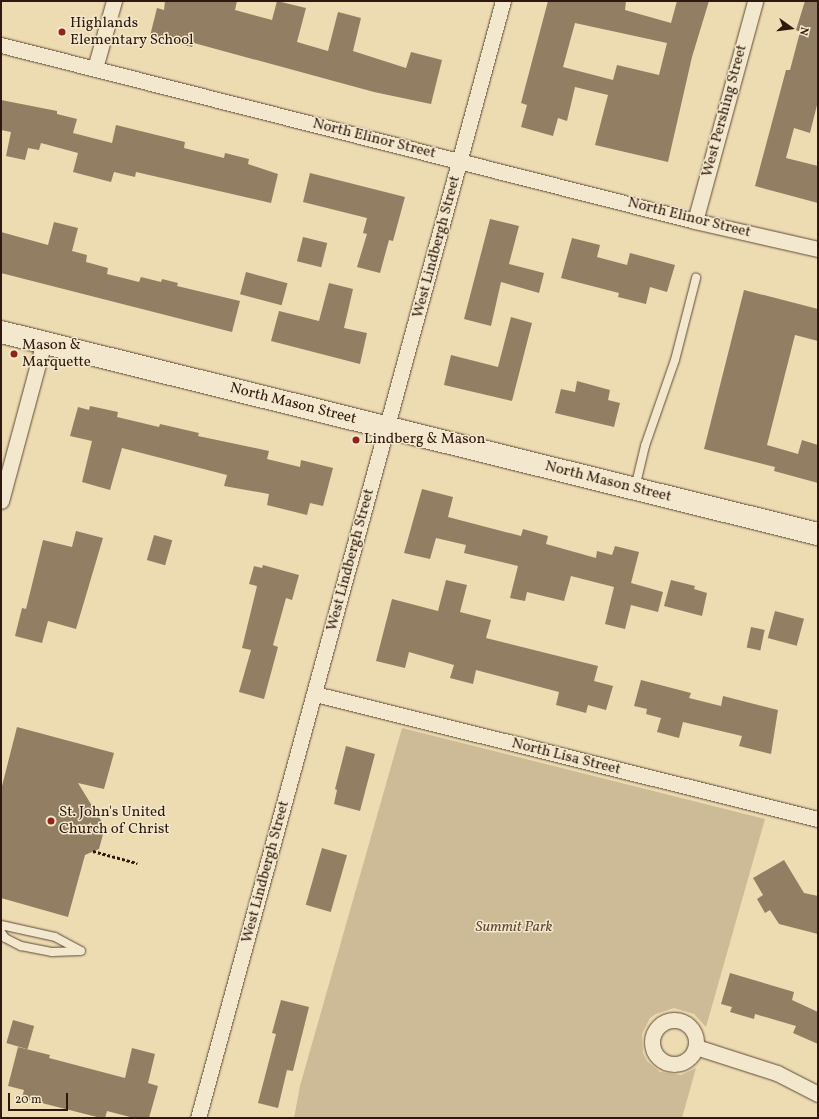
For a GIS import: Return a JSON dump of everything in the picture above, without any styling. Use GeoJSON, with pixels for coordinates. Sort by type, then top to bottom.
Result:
{"type":"FeatureCollection","features":[{"type":"Feature","properties":{"kind":"main road","name":"North Mason Street"},"geometry":{"type":"LineString","coordinates":[[1,332],[818,534]]}},
{"type":"Feature","properties":{"kind":"street"},"geometry":{"type":"LineString","coordinates":[[95,68],[114,1]]}},
{"type":"Feature","properties":{"kind":"street","name":"West Lindbergh Street"},"geometry":{"type":"LineString","coordinates":[[198,1118],[388,427],[503,1]]}},
{"type":"Feature","properties":{"kind":"street","name":"West Pershing Street"},"geometry":{"type":"LineString","coordinates":[[695,221],[755,1]]}},
{"type":"Feature","properties":{"kind":"street","name":"North Elinor Street"},"geometry":{"type":"LineString","coordinates":[[1,44],[695,221],[818,249]]}},
{"type":"Feature","properties":{"kind":"street"},"geometry":{"type":"LineString","coordinates":[[1,501],[44,342]]}},
{"type":"Feature","properties":{"kind":"street","name":"North Lisa Street"},"geometry":{"type":"LineString","coordinates":[[315,694],[818,820]]}},
{"type":"Feature","properties":{"kind":"street"},"geometry":{"type":"LineString","coordinates":[[696,1047],[777,1073],[818,1094]]}},
{"type":"Feature","properties":{"kind":"lane"},"geometry":{"type":"LineString","coordinates":[[634,489],[645,446],[675,360],[696,278]]}},
{"type":"Feature","properties":{"kind":"lane"},"geometry":{"type":"LineString","coordinates":[[1,925],[55,937],[81,951],[52,952],[21,946],[5,938],[1,932]]}},
{"type":"Feature","properties":{"kind":"path"},"geometry":{"type":"LineString","coordinates":[[93,851],[137,863]]}},
{"type":"Feature","properties":{"kind":"green space","name":"Summit Park"},"geometry":{"type":"Polygon","coordinates":[[[402,728],[765,819],[706,1027],[694,1014],[674,1008],[656,1014],[650,1018],[642,1034],[643,1053],[647,1061],[660,1072],[681,1075],[696,1068],[682,1118],[294,1118],[300,1086],[402,728]]]}},
{"type":"Feature","properties":{"kind":"building"},"geometry":{"type":"Polygon","coordinates":[[[165,1],[237,1],[235,10],[272,20],[277,1],[306,8],[297,42],[328,51],[338,12],[361,18],[353,51],[406,68],[411,52],[442,60],[431,104],[374,92],[194,43],[192,47],[150,36],[157,8],[164,10],[165,1]]]}},
{"type":"Feature","properties":{"kind":"building"},"geometry":{"type":"Polygon","coordinates":[[[548,1],[626,1],[625,10],[671,23],[677,1],[709,1],[692,57],[668,162],[595,145],[608,95],[575,87],[567,121],[558,118],[553,136],[521,127],[527,105],[521,103],[548,1]],[[575,23],[563,67],[613,80],[617,65],[659,75],[667,43],[575,23]]]}},
{"type":"Feature","properties":{"kind":"building"},"geometry":{"type":"Polygon","coordinates":[[[805,1],[818,1],[818,101],[810,133],[794,128],[786,158],[818,166],[818,203],[755,186],[786,70],[790,70],[800,32],[796,30],[805,1]]]}},
{"type":"Feature","properties":{"kind":"building"},"geometry":{"type":"Polygon","coordinates":[[[1,100],[57,111],[57,114],[77,119],[73,133],[112,143],[116,125],[185,142],[184,148],[224,158],[225,153],[249,159],[248,164],[278,174],[271,203],[136,172],[135,177],[114,172],[111,182],[73,172],[78,153],[41,143],[39,150],[28,148],[25,160],[6,156],[11,132],[1,130],[1,100]]]}},
{"type":"Feature","properties":{"kind":"building"},"geometry":{"type":"Polygon","coordinates":[[[310,173],[405,197],[393,241],[389,240],[380,273],[357,267],[367,234],[363,233],[367,218],[303,202],[310,173]]]}},
{"type":"Feature","properties":{"kind":"building"},"geometry":{"type":"Polygon","coordinates":[[[490,219],[519,226],[509,264],[544,273],[539,293],[501,282],[491,326],[464,319],[490,219]]]}},
{"type":"Feature","properties":{"kind":"building"},"geometry":{"type":"Polygon","coordinates":[[[54,222],[78,228],[72,251],[87,255],[86,262],[108,268],[107,274],[139,282],[141,277],[161,282],[162,279],[178,283],[177,286],[240,301],[232,332],[1,273],[1,232],[48,245],[54,222]]]}},
{"type":"Feature","properties":{"kind":"building"},"geometry":{"type":"Polygon","coordinates":[[[303,237],[327,243],[321,267],[297,261],[303,237]]]}},
{"type":"Feature","properties":{"kind":"building"},"geometry":{"type":"Polygon","coordinates":[[[572,238],[600,245],[597,257],[627,265],[630,253],[675,265],[667,292],[650,287],[646,304],[618,297],[619,293],[561,278],[572,238]]]}},
{"type":"Feature","properties":{"kind":"building"},"geometry":{"type":"Polygon","coordinates":[[[246,272],[288,283],[282,305],[240,294],[246,272]]]}},
{"type":"Feature","properties":{"kind":"building"},"geometry":{"type":"Polygon","coordinates":[[[329,283],[353,289],[344,328],[367,333],[360,364],[271,341],[279,311],[319,321],[329,283]]]}},
{"type":"Feature","properties":{"kind":"building"},"geometry":{"type":"Polygon","coordinates":[[[744,290],[818,309],[818,341],[795,335],[767,445],[798,454],[802,440],[818,445],[818,483],[774,471],[775,467],[704,449],[744,290]]]}},
{"type":"Feature","properties":{"kind":"building"},"geometry":{"type":"Polygon","coordinates":[[[511,317],[532,323],[512,401],[444,385],[451,355],[498,367],[511,317]]]}},
{"type":"Feature","properties":{"kind":"building"},"geometry":{"type":"Polygon","coordinates":[[[577,381],[610,390],[608,400],[620,403],[614,427],[555,413],[561,389],[575,392],[577,381]]]}},
{"type":"Feature","properties":{"kind":"building"},"geometry":{"type":"Polygon","coordinates":[[[90,406],[118,412],[117,417],[159,427],[160,424],[199,433],[198,436],[269,451],[267,459],[300,467],[301,460],[333,468],[323,506],[310,503],[307,515],[267,505],[269,494],[224,486],[227,475],[122,448],[110,490],[82,482],[92,441],[70,436],[78,407],[89,410],[90,406]]]}},
{"type":"Feature","properties":{"kind":"building"},"geometry":{"type":"Polygon","coordinates":[[[422,489],[453,497],[448,517],[521,536],[523,529],[548,536],[546,544],[596,558],[597,551],[612,555],[615,546],[639,552],[631,583],[663,592],[658,612],[631,605],[625,629],[605,624],[614,587],[571,576],[564,601],[527,592],[525,601],[510,598],[518,566],[464,553],[466,545],[436,538],[430,559],[404,553],[422,489]]]}},
{"type":"Feature","properties":{"kind":"building"},"geometry":{"type":"Polygon","coordinates":[[[76,531],[103,538],[76,629],[48,621],[42,643],[15,636],[22,608],[26,609],[43,540],[72,547],[76,531]]]}},
{"type":"Feature","properties":{"kind":"building"},"geometry":{"type":"Polygon","coordinates":[[[154,535],[172,540],[165,565],[147,560],[154,535]]]}},
{"type":"Feature","properties":{"kind":"building"},"geometry":{"type":"Polygon","coordinates":[[[263,565],[299,575],[292,600],[286,598],[273,645],[278,647],[264,699],[239,692],[251,650],[242,648],[257,586],[249,584],[254,566],[262,568],[263,565]]]}},
{"type":"Feature","properties":{"kind":"building"},"geometry":{"type":"Polygon","coordinates":[[[446,580],[467,585],[460,612],[491,620],[486,638],[598,666],[594,681],[613,686],[606,710],[588,705],[586,713],[556,705],[559,692],[476,670],[473,684],[450,678],[454,665],[409,652],[405,668],[376,661],[392,599],[438,611],[446,580]]]}},
{"type":"Feature","properties":{"kind":"building"},"geometry":{"type":"Polygon","coordinates":[[[671,580],[695,586],[694,589],[707,593],[702,616],[664,606],[671,580]]]}},
{"type":"Feature","properties":{"kind":"building"},"geometry":{"type":"Polygon","coordinates":[[[775,611],[804,619],[797,646],[768,638],[775,611]]]}},
{"type":"Feature","properties":{"kind":"building"},"geometry":{"type":"Polygon","coordinates":[[[751,627],[765,630],[760,650],[747,648],[751,627]]]}},
{"type":"Feature","properties":{"kind":"building"},"geometry":{"type":"Polygon","coordinates":[[[641,680],[691,693],[689,698],[721,706],[723,696],[778,710],[771,754],[739,746],[742,736],[683,722],[679,738],[657,732],[661,718],[646,714],[647,709],[634,706],[641,680]]]}},
{"type":"Feature","properties":{"kind":"building","name":"St. John's United Church of Christ"},"geometry":{"type":"Polygon","coordinates":[[[17,727],[114,753],[104,789],[78,783],[105,827],[99,849],[85,855],[68,917],[1,898],[1,790],[17,727]]]}},
{"type":"Feature","properties":{"kind":"building"},"geometry":{"type":"Polygon","coordinates":[[[346,746],[375,754],[360,811],[334,804],[337,790],[335,789],[346,746]]]}},
{"type":"Feature","properties":{"kind":"building"},"geometry":{"type":"Polygon","coordinates":[[[322,848],[347,855],[331,912],[306,905],[322,848]]]}},
{"type":"Feature","properties":{"kind":"building"},"geometry":{"type":"Polygon","coordinates":[[[784,860],[804,893],[818,896],[818,934],[779,924],[770,910],[765,913],[757,899],[763,895],[753,878],[784,860]]]}},
{"type":"Feature","properties":{"kind":"building"},"geometry":{"type":"Polygon","coordinates":[[[730,973],[794,992],[792,1000],[818,1012],[818,1044],[793,1033],[796,1026],[755,1014],[754,1019],[730,1012],[732,1007],[721,1004],[730,973]]]}},
{"type":"Feature","properties":{"kind":"building"},"geometry":{"type":"Polygon","coordinates":[[[281,1000],[309,1007],[293,1071],[287,1070],[278,1108],[258,1103],[276,1034],[272,1033],[281,1000]]]}},
{"type":"Feature","properties":{"kind":"building"},"geometry":{"type":"Polygon","coordinates":[[[13,1020],[34,1026],[28,1049],[6,1043],[13,1020]]]}},
{"type":"Feature","properties":{"kind":"building"},"geometry":{"type":"Polygon","coordinates":[[[18,1047],[50,1055],[49,1058],[125,1078],[132,1048],[155,1054],[148,1083],[158,1086],[149,1118],[134,1118],[107,1111],[105,1118],[101,1118],[22,1098],[24,1090],[8,1086],[18,1047]]]}},
{"type":"Feature","properties":{"kind":"place","name":"Highlands Elementary School"},"geometry":{"type":"Point","coordinates":[62,32]}},
{"type":"Feature","properties":{"kind":"place","name":"Mason & Marquette"},"geometry":{"type":"Point","coordinates":[14,354]}},
{"type":"Feature","properties":{"kind":"place","name":"Lindberg & Mason"},"geometry":{"type":"Point","coordinates":[356,440]}},
{"type":"Feature","properties":{"kind":"place","name":"St. John's United Church of Christ"},"geometry":{"type":"Point","coordinates":[51,821]}}]}
